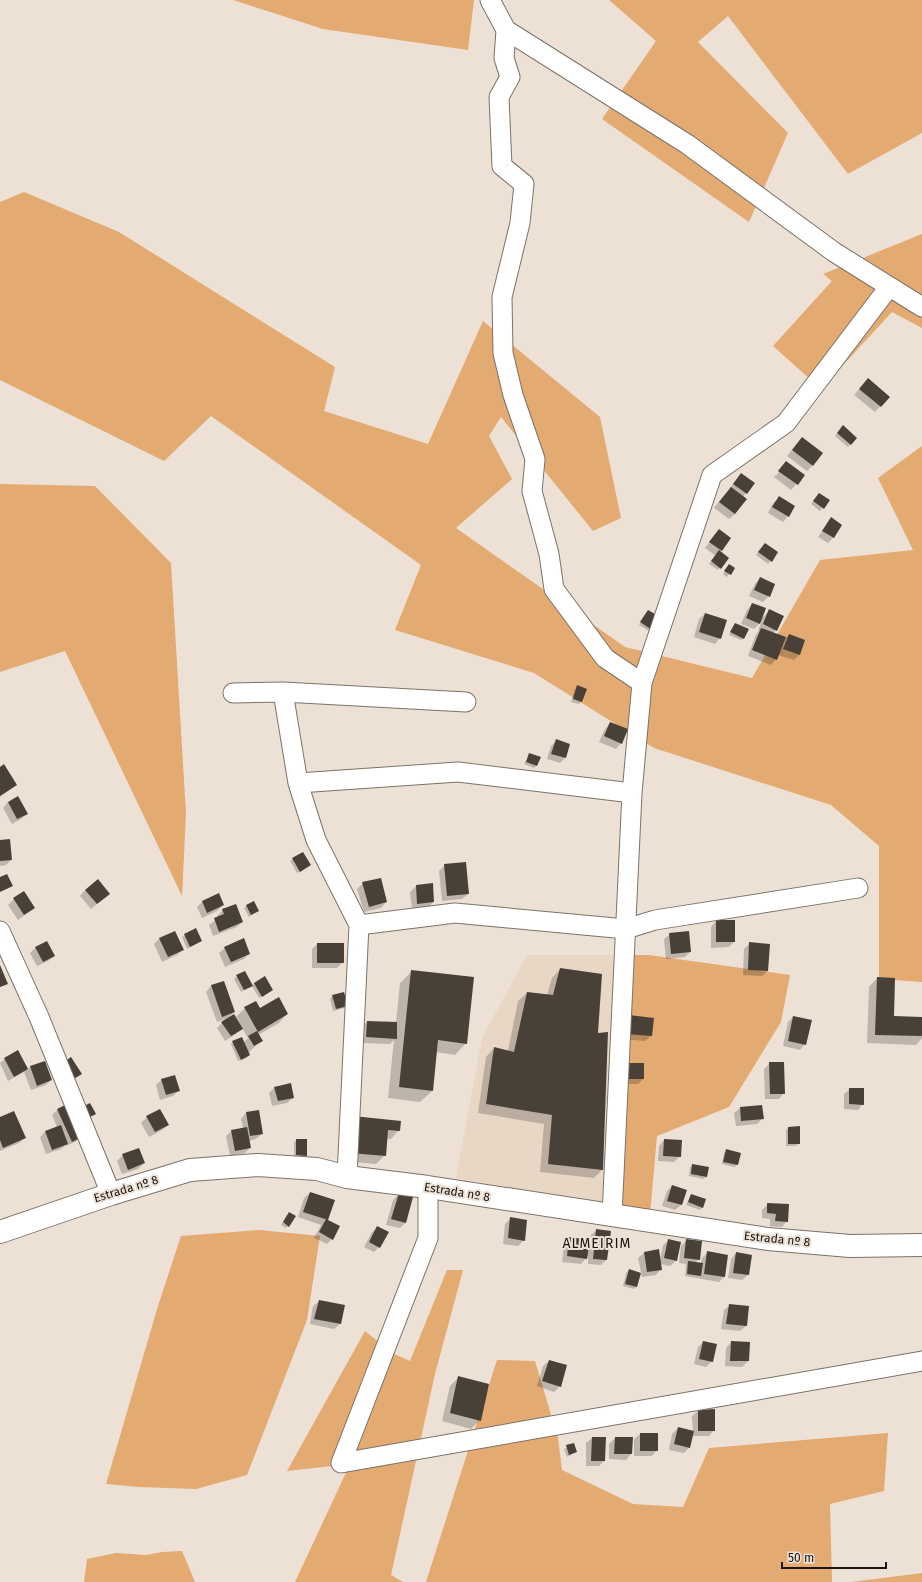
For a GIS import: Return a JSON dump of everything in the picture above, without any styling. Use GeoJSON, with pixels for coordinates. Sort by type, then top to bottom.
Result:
{"type":"FeatureCollection","features":[{"type":"Feature","properties":{"kind":"main road","name":"Estrada nº 8"},"geometry":{"type":"LineString","coordinates":[[0,1232],[111,1194],[190,1170],[258,1165],[317,1169],[347,1177],[768,1239],[850,1246],[922,1246]]}},
{"type":"Feature","properties":{"kind":"street"},"geometry":{"type":"LineString","coordinates":[[490,0],[506,30],[687,144],[834,252],[922,307]]}},
{"type":"Feature","properties":{"kind":"street"},"geometry":{"type":"LineString","coordinates":[[506,30],[504,58],[510,77],[499,97],[502,166],[524,184],[520,224],[502,296],[502,353],[513,395],[535,459],[532,491],[549,554],[554,589],[606,658],[642,683]]}},
{"type":"Feature","properties":{"kind":"street"},"geometry":{"type":"LineString","coordinates":[[612,1216],[632,793],[642,683],[712,476],[786,423],[889,286]]}},
{"type":"Feature","properties":{"kind":"street"},"geometry":{"type":"LineString","coordinates":[[283,692],[298,783],[316,840],[359,925],[347,1177]]}},
{"type":"Feature","properties":{"kind":"street"},"geometry":{"type":"LineString","coordinates":[[233,693],[283,692],[466,702]]}},
{"type":"Feature","properties":{"kind":"street"},"geometry":{"type":"LineString","coordinates":[[298,783],[458,772],[632,793]]}},
{"type":"Feature","properties":{"kind":"street"},"geometry":{"type":"LineString","coordinates":[[359,925],[455,913],[626,929],[655,920],[858,888]]}},
{"type":"Feature","properties":{"kind":"street"},"geometry":{"type":"LineString","coordinates":[[0,931],[39,1017],[111,1194]]}},
{"type":"Feature","properties":{"kind":"street"},"geometry":{"type":"LineString","coordinates":[[428,1188],[428,1238],[341,1463],[922,1361]]}},
{"type":"Feature","properties":{"kind":"shaded area"},"geometry":{"type":"Polygon","coordinates":[[[233,0],[474,0],[468,50],[323,29],[233,0]]]}},
{"type":"Feature","properties":{"kind":"shaded area"},"geometry":{"type":"Polygon","coordinates":[[[609,0],[922,0],[922,133],[848,174],[728,16],[698,42],[788,133],[749,222],[602,119],[656,41],[609,0]]]}},
{"type":"Feature","properties":{"kind":"shaded area"},"geometry":{"type":"Polygon","coordinates":[[[24,192],[119,232],[335,367],[324,411],[428,444],[483,321],[600,417],[621,518],[593,531],[501,417],[489,436],[512,479],[456,528],[625,647],[752,678],[820,560],[913,550],[878,478],[922,446],[922,982],[879,979],[879,846],[831,805],[654,748],[534,673],[395,630],[421,565],[211,416],[164,461],[0,380],[0,202],[24,192]]]}},
{"type":"Feature","properties":{"kind":"shaded area"},"geometry":{"type":"Polygon","coordinates":[[[922,234],[922,328],[892,312],[821,389],[773,346],[832,281],[823,274],[922,234]]]}},
{"type":"Feature","properties":{"kind":"shaded area"},"geometry":{"type":"Polygon","coordinates":[[[0,484],[95,486],[171,563],[186,814],[182,896],[65,651],[0,672],[0,484]]]}},
{"type":"Feature","properties":{"kind":"shaded area"},"geometry":{"type":"Polygon","coordinates":[[[527,955],[619,955],[611,1206],[456,1178],[482,1038],[527,955]]]}},
{"type":"Feature","properties":{"kind":"shaded area"},"geometry":{"type":"Polygon","coordinates":[[[619,955],[649,955],[790,975],[781,1022],[729,1107],[657,1136],[650,1215],[611,1206],[619,955]]]}},
{"type":"Feature","properties":{"kind":"shaded area"},"geometry":{"type":"Polygon","coordinates":[[[259,1230],[320,1236],[307,1320],[247,1475],[196,1489],[106,1484],[157,1309],[181,1236],[259,1230]]]}},
{"type":"Feature","properties":{"kind":"shaded area"},"geometry":{"type":"Polygon","coordinates":[[[447,1270],[463,1270],[435,1374],[391,1575],[403,1582],[295,1582],[350,1464],[287,1471],[365,1331],[392,1353],[410,1361],[447,1270]]]}},
{"type":"Feature","properties":{"kind":"shaded area"},"geometry":{"type":"Polygon","coordinates":[[[497,1360],[535,1361],[558,1438],[562,1470],[633,1504],[683,1507],[709,1448],[888,1433],[884,1491],[830,1504],[832,1582],[426,1582],[497,1360]]]}},
{"type":"Feature","properties":{"kind":"shaded area"},"geometry":{"type":"Polygon","coordinates":[[[182,1551],[195,1582],[84,1582],[87,1559],[116,1553],[146,1555],[162,1552],[182,1551]]]}},
{"type":"Feature","properties":{"kind":"shaded area"},"geometry":{"type":"Polygon","coordinates":[[[922,1573],[922,1582],[851,1582],[922,1573]]]}},
{"type":"Feature","properties":{"kind":"building"},"geometry":{"type":"Polygon","coordinates":[[[868,378],[890,397],[881,407],[859,389],[868,378]]]}},
{"type":"Feature","properties":{"kind":"building"},"geometry":{"type":"Polygon","coordinates":[[[843,425],[857,438],[851,445],[837,433],[843,425]]]}},
{"type":"Feature","properties":{"kind":"building"},"geometry":{"type":"Polygon","coordinates":[[[802,437],[823,453],[813,466],[792,450],[802,437]]]}},
{"type":"Feature","properties":{"kind":"building"},"geometry":{"type":"Polygon","coordinates":[[[786,461],[805,475],[798,485],[778,471],[786,461]]]}},
{"type":"Feature","properties":{"kind":"building"},"geometry":{"type":"Polygon","coordinates":[[[741,473],[755,483],[747,494],[733,484],[741,473]]]}},
{"type":"Feature","properties":{"kind":"building"},"geometry":{"type":"Polygon","coordinates":[[[731,487],[747,499],[735,514],[719,502],[731,487]]]}},
{"type":"Feature","properties":{"kind":"building"},"geometry":{"type":"Polygon","coordinates":[[[819,493],[830,500],[824,509],[813,501],[819,493]]]}},
{"type":"Feature","properties":{"kind":"building"},"geometry":{"type":"Polygon","coordinates":[[[779,496],[795,506],[789,517],[772,507],[779,496]]]}},
{"type":"Feature","properties":{"kind":"building"},"geometry":{"type":"Polygon","coordinates":[[[831,517],[842,525],[834,538],[822,531],[831,517]]]}},
{"type":"Feature","properties":{"kind":"building"},"geometry":{"type":"Polygon","coordinates":[[[719,529],[731,538],[722,551],[709,542],[719,529]]]}},
{"type":"Feature","properties":{"kind":"building"},"geometry":{"type":"Polygon","coordinates":[[[765,543],[778,552],[772,562],[758,552],[765,543]]]}},
{"type":"Feature","properties":{"kind":"building"},"geometry":{"type":"Polygon","coordinates":[[[719,550],[729,558],[721,569],[711,561],[719,550]]]}},
{"type":"Feature","properties":{"kind":"building"},"geometry":{"type":"Polygon","coordinates":[[[729,564],[735,568],[731,575],[724,571],[729,564]]]}},
{"type":"Feature","properties":{"kind":"building"},"geometry":{"type":"Polygon","coordinates":[[[760,577],[775,584],[770,597],[754,590],[760,577]]]}},
{"type":"Feature","properties":{"kind":"building"},"geometry":{"type":"Polygon","coordinates":[[[752,603],[766,608],[760,624],[746,618],[752,603]]]}},
{"type":"Feature","properties":{"kind":"building"},"geometry":{"type":"Polygon","coordinates":[[[769,609],[784,616],[777,631],[763,624],[769,609]]]}},
{"type":"Feature","properties":{"kind":"building"},"geometry":{"type":"Polygon","coordinates":[[[648,610],[660,617],[652,630],[640,622],[648,610]]]}},
{"type":"Feature","properties":{"kind":"building"},"geometry":{"type":"Polygon","coordinates":[[[705,613],[727,620],[721,639],[699,632],[705,613]]]}},
{"type":"Feature","properties":{"kind":"building"},"geometry":{"type":"Polygon","coordinates":[[[735,623],[749,629],[744,639],[730,632],[735,623]]]}},
{"type":"Feature","properties":{"kind":"building"},"geometry":{"type":"Polygon","coordinates":[[[761,628],[786,637],[777,660],[752,650],[761,628]]]}},
{"type":"Feature","properties":{"kind":"building"},"geometry":{"type":"Polygon","coordinates":[[[789,634],[805,640],[800,655],[783,649],[789,634]]]}},
{"type":"Feature","properties":{"kind":"building"},"geometry":{"type":"Polygon","coordinates":[[[577,685],[587,689],[582,702],[573,699],[577,685]]]}},
{"type":"Feature","properties":{"kind":"building"},"geometry":{"type":"Polygon","coordinates":[[[610,722],[628,729],[622,744],[604,736],[610,722]]]}},
{"type":"Feature","properties":{"kind":"building"},"geometry":{"type":"Polygon","coordinates":[[[556,739],[570,744],[566,758],[551,754],[556,739]]]}},
{"type":"Feature","properties":{"kind":"building"},"geometry":{"type":"Polygon","coordinates":[[[529,753],[541,757],[537,766],[526,762],[529,753]]]}},
{"type":"Feature","properties":{"kind":"building"},"geometry":{"type":"Polygon","coordinates":[[[4,764],[17,785],[0,796],[0,767],[4,764]]]}},
{"type":"Feature","properties":{"kind":"building"},"geometry":{"type":"Polygon","coordinates":[[[18,796],[28,814],[17,819],[8,802],[18,796]]]}},
{"type":"Feature","properties":{"kind":"building"},"geometry":{"type":"Polygon","coordinates":[[[10,839],[12,860],[0,861],[0,840],[10,839]]]}},
{"type":"Feature","properties":{"kind":"building"},"geometry":{"type":"Polygon","coordinates":[[[303,852],[311,865],[300,872],[292,858],[303,852]]]}},
{"type":"Feature","properties":{"kind":"building"},"geometry":{"type":"Polygon","coordinates":[[[466,862],[469,894],[447,896],[444,864],[466,862]]]}},
{"type":"Feature","properties":{"kind":"building"},"geometry":{"type":"Polygon","coordinates":[[[7,874],[13,886],[0,892],[0,877],[7,874]]]}},
{"type":"Feature","properties":{"kind":"building"},"geometry":{"type":"Polygon","coordinates":[[[381,878],[387,902],[369,907],[362,882],[381,878]]]}},
{"type":"Feature","properties":{"kind":"building"},"geometry":{"type":"Polygon","coordinates":[[[98,879],[110,894],[97,904],[85,890],[98,879]]]}},
{"type":"Feature","properties":{"kind":"building"},"geometry":{"type":"Polygon","coordinates":[[[433,883],[434,902],[417,904],[416,885],[433,883]]]}},
{"type":"Feature","properties":{"kind":"building"},"geometry":{"type":"Polygon","coordinates":[[[24,891],[35,908],[24,915],[13,898],[24,891]]]}},
{"type":"Feature","properties":{"kind":"building"},"geometry":{"type":"Polygon","coordinates":[[[219,893],[224,905],[207,913],[202,901],[219,893]]]}},
{"type":"Feature","properties":{"kind":"building"},"geometry":{"type":"Polygon","coordinates":[[[254,901],[259,911],[251,915],[246,905],[254,901]]]}},
{"type":"Feature","properties":{"kind":"building"},"geometry":{"type":"Polygon","coordinates":[[[236,904],[243,922],[219,932],[214,918],[224,914],[222,909],[236,904]]]}},
{"type":"Feature","properties":{"kind":"building"},"geometry":{"type":"Polygon","coordinates":[[[716,920],[735,920],[735,942],[716,942],[716,920]]]}},
{"type":"Feature","properties":{"kind":"building"},"geometry":{"type":"Polygon","coordinates":[[[196,928],[202,941],[190,947],[184,934],[196,928]]]}},
{"type":"Feature","properties":{"kind":"building"},"geometry":{"type":"Polygon","coordinates":[[[175,931],[184,950],[168,957],[159,938],[175,931]]]}},
{"type":"Feature","properties":{"kind":"building"},"geometry":{"type":"Polygon","coordinates":[[[689,931],[691,952],[671,954],[669,933],[689,931]]]}},
{"type":"Feature","properties":{"kind":"building"},"geometry":{"type":"Polygon","coordinates":[[[244,938],[250,954],[231,962],[224,947],[244,938]]]}},
{"type":"Feature","properties":{"kind":"building"},"geometry":{"type":"Polygon","coordinates":[[[47,941],[55,956],[43,962],[35,947],[47,941]]]}},
{"type":"Feature","properties":{"kind":"building"},"geometry":{"type":"Polygon","coordinates":[[[749,942],[770,944],[768,971],[748,970],[749,942]]]}},
{"type":"Feature","properties":{"kind":"building"},"geometry":{"type":"Polygon","coordinates":[[[317,943],[344,943],[344,963],[317,963],[317,943]]]}},
{"type":"Feature","properties":{"kind":"building"},"geometry":{"type":"Polygon","coordinates":[[[0,965],[8,984],[0,987],[0,965]]]}},
{"type":"Feature","properties":{"kind":"building"},"geometry":{"type":"Polygon","coordinates":[[[560,968],[602,974],[598,1033],[608,1032],[603,1170],[548,1164],[552,1115],[486,1104],[494,1047],[514,1052],[527,992],[553,995],[560,968]]]}},
{"type":"Feature","properties":{"kind":"building"},"geometry":{"type":"Polygon","coordinates":[[[411,970],[474,977],[467,1044],[438,1040],[433,1091],[399,1087],[411,970]]]}},
{"type":"Feature","properties":{"kind":"building"},"geometry":{"type":"Polygon","coordinates":[[[245,971],[253,986],[244,990],[236,975],[245,971]]]}},
{"type":"Feature","properties":{"kind":"building"},"geometry":{"type":"Polygon","coordinates":[[[265,976],[273,990],[262,997],[254,983],[265,976]]]}},
{"type":"Feature","properties":{"kind":"building"},"geometry":{"type":"Polygon","coordinates":[[[877,977],[895,978],[894,1016],[922,1017],[922,1036],[875,1035],[877,977]]]}},
{"type":"Feature","properties":{"kind":"building"},"geometry":{"type":"Polygon","coordinates":[[[224,981],[235,1012],[222,1017],[211,985],[224,981]]]}},
{"type":"Feature","properties":{"kind":"building"},"geometry":{"type":"Polygon","coordinates":[[[344,992],[348,1006],[336,1009],[332,995],[344,992]]]}},
{"type":"Feature","properties":{"kind":"building"},"geometry":{"type":"Polygon","coordinates":[[[279,997],[288,1014],[258,1032],[244,1007],[256,1001],[260,1008],[279,997]]]}},
{"type":"Feature","properties":{"kind":"building"},"geometry":{"type":"Polygon","coordinates":[[[234,1014],[243,1029],[231,1036],[221,1022],[234,1014]]]}},
{"type":"Feature","properties":{"kind":"building"},"geometry":{"type":"Polygon","coordinates":[[[629,1015],[654,1018],[652,1036],[627,1034],[629,1015]]]}},
{"type":"Feature","properties":{"kind":"building"},"geometry":{"type":"Polygon","coordinates":[[[793,1016],[812,1020],[806,1045],[788,1041],[793,1016]]]}},
{"type":"Feature","properties":{"kind":"building"},"geometry":{"type":"Polygon","coordinates":[[[367,1021],[397,1022],[397,1039],[366,1037],[367,1021]]]}},
{"type":"Feature","properties":{"kind":"building"},"geometry":{"type":"Polygon","coordinates":[[[257,1031],[263,1041],[254,1046],[248,1036],[257,1031]]]}},
{"type":"Feature","properties":{"kind":"building"},"geometry":{"type":"Polygon","coordinates":[[[242,1037],[250,1055],[241,1060],[232,1041],[242,1037]]]}},
{"type":"Feature","properties":{"kind":"building"},"geometry":{"type":"Polygon","coordinates":[[[18,1050],[28,1069],[14,1077],[4,1058],[18,1050]]]}},
{"type":"Feature","properties":{"kind":"building"},"geometry":{"type":"Polygon","coordinates":[[[71,1057],[82,1074],[72,1080],[61,1064],[71,1057]]]}},
{"type":"Feature","properties":{"kind":"building"},"geometry":{"type":"Polygon","coordinates":[[[45,1061],[52,1080],[37,1086],[30,1066],[45,1061]]]}},
{"type":"Feature","properties":{"kind":"building"},"geometry":{"type":"Polygon","coordinates":[[[769,1062],[784,1062],[785,1094],[770,1094],[769,1062]]]}},
{"type":"Feature","properties":{"kind":"building"},"geometry":{"type":"Polygon","coordinates":[[[626,1063],[644,1063],[644,1079],[626,1079],[626,1063]]]}},
{"type":"Feature","properties":{"kind":"building"},"geometry":{"type":"Polygon","coordinates":[[[175,1075],[180,1091],[166,1095],[161,1079],[175,1075]]]}},
{"type":"Feature","properties":{"kind":"building"},"geometry":{"type":"Polygon","coordinates":[[[291,1083],[294,1098],[278,1101],[274,1087],[291,1083]]]}},
{"type":"Feature","properties":{"kind":"building"},"geometry":{"type":"Polygon","coordinates":[[[849,1088],[864,1088],[864,1105],[849,1104],[849,1088]]]}},
{"type":"Feature","properties":{"kind":"building"},"geometry":{"type":"Polygon","coordinates":[[[90,1103],[96,1114],[86,1119],[80,1108],[90,1103]]]}},
{"type":"Feature","properties":{"kind":"building"},"geometry":{"type":"Polygon","coordinates":[[[67,1104],[82,1137],[72,1142],[57,1109],[67,1104]]]}},
{"type":"Feature","properties":{"kind":"building"},"geometry":{"type":"Polygon","coordinates":[[[762,1105],[764,1119],[741,1121],[740,1107],[762,1105]]]}},
{"type":"Feature","properties":{"kind":"building"},"geometry":{"type":"Polygon","coordinates":[[[160,1109],[169,1125],[155,1132],[146,1116],[160,1109]]]}},
{"type":"Feature","properties":{"kind":"building"},"geometry":{"type":"Polygon","coordinates":[[[259,1110],[263,1134],[250,1136],[246,1112],[259,1110]]]}},
{"type":"Feature","properties":{"kind":"building"},"geometry":{"type":"Polygon","coordinates":[[[14,1111],[26,1138],[3,1148],[0,1140],[0,1117],[14,1111]]]}},
{"type":"Feature","properties":{"kind":"building"},"geometry":{"type":"Polygon","coordinates":[[[353,1116],[401,1121],[400,1131],[388,1130],[386,1156],[350,1153],[353,1116]]]}},
{"type":"Feature","properties":{"kind":"building"},"geometry":{"type":"Polygon","coordinates":[[[61,1125],[68,1144],[52,1150],[45,1131],[61,1125]]]}},
{"type":"Feature","properties":{"kind":"building"},"geometry":{"type":"Polygon","coordinates":[[[800,1126],[800,1144],[788,1144],[788,1127],[800,1126]]]}},
{"type":"Feature","properties":{"kind":"building"},"geometry":{"type":"Polygon","coordinates":[[[247,1127],[251,1148],[235,1151],[231,1130],[247,1127]]]}},
{"type":"Feature","properties":{"kind":"building"},"geometry":{"type":"Polygon","coordinates":[[[296,1139],[307,1139],[307,1156],[296,1155],[296,1139]]]}},
{"type":"Feature","properties":{"kind":"building"},"geometry":{"type":"Polygon","coordinates":[[[664,1139],[682,1140],[681,1157],[663,1156],[664,1139]]]}},
{"type":"Feature","properties":{"kind":"building"},"geometry":{"type":"Polygon","coordinates":[[[139,1148],[145,1163],[128,1170],[122,1154],[139,1148]]]}},
{"type":"Feature","properties":{"kind":"building"},"geometry":{"type":"Polygon","coordinates":[[[726,1149],[741,1153],[738,1165],[723,1162],[726,1149]]]}},
{"type":"Feature","properties":{"kind":"building"},"geometry":{"type":"Polygon","coordinates":[[[692,1164],[709,1167],[707,1177],[691,1174],[692,1164]]]}},
{"type":"Feature","properties":{"kind":"building"},"geometry":{"type":"Polygon","coordinates":[[[672,1185],[687,1190],[682,1205],[667,1201],[672,1185]]]}},
{"type":"Feature","properties":{"kind":"building"},"geometry":{"type":"Polygon","coordinates":[[[310,1192],[335,1200],[328,1220],[303,1212],[310,1192]]]}},
{"type":"Feature","properties":{"kind":"building"},"geometry":{"type":"Polygon","coordinates":[[[399,1193],[413,1197],[406,1223],[391,1219],[399,1193]]]}},
{"type":"Feature","properties":{"kind":"building"},"geometry":{"type":"Polygon","coordinates":[[[691,1194],[706,1199],[703,1208],[688,1202],[691,1194]]]}},
{"type":"Feature","properties":{"kind":"building"},"geometry":{"type":"Polygon","coordinates":[[[767,1203],[789,1204],[788,1222],[775,1221],[776,1214],[767,1213],[767,1203]]]}},
{"type":"Feature","properties":{"kind":"building"},"geometry":{"type":"Polygon","coordinates":[[[289,1212],[296,1216],[289,1227],[283,1222],[289,1212]]]}},
{"type":"Feature","properties":{"kind":"building"},"geometry":{"type":"Polygon","coordinates":[[[510,1217],[527,1220],[525,1241],[508,1238],[510,1217]]]}},
{"type":"Feature","properties":{"kind":"building"},"geometry":{"type":"Polygon","coordinates":[[[326,1219],[340,1226],[333,1240],[319,1232],[326,1219]]]}},
{"type":"Feature","properties":{"kind":"building"},"geometry":{"type":"Polygon","coordinates":[[[377,1226],[389,1232],[380,1248],[369,1242],[377,1226]]]}},
{"type":"Feature","properties":{"kind":"building"},"geometry":{"type":"Polygon","coordinates":[[[596,1229],[611,1231],[607,1260],[593,1259],[596,1229]]]}},
{"type":"Feature","properties":{"kind":"building"},"geometry":{"type":"Polygon","coordinates":[[[569,1237],[590,1240],[587,1259],[567,1256],[569,1237]]]}},
{"type":"Feature","properties":{"kind":"building"},"geometry":{"type":"Polygon","coordinates":[[[668,1239],[681,1242],[677,1261],[664,1258],[668,1239]]]}},
{"type":"Feature","properties":{"kind":"building"},"geometry":{"type":"Polygon","coordinates":[[[686,1239],[702,1241],[700,1260],[684,1258],[686,1239]]]}},
{"type":"Feature","properties":{"kind":"building"},"geometry":{"type":"Polygon","coordinates":[[[659,1249],[662,1270],[647,1272],[644,1252],[659,1249]]]}},
{"type":"Feature","properties":{"kind":"building"},"geometry":{"type":"Polygon","coordinates":[[[707,1251],[728,1255],[725,1277],[704,1274],[707,1251]]]}},
{"type":"Feature","properties":{"kind":"building"},"geometry":{"type":"Polygon","coordinates":[[[736,1252],[752,1255],[749,1275],[733,1273],[736,1252]]]}},
{"type":"Feature","properties":{"kind":"building"},"geometry":{"type":"Polygon","coordinates":[[[688,1261],[703,1263],[701,1276],[687,1274],[688,1261]]]}},
{"type":"Feature","properties":{"kind":"building"},"geometry":{"type":"Polygon","coordinates":[[[629,1269],[641,1273],[637,1287],[625,1284],[629,1269]]]}},
{"type":"Feature","properties":{"kind":"building"},"geometry":{"type":"Polygon","coordinates":[[[319,1300],[345,1305],[341,1324],[314,1319],[319,1300]]]}},
{"type":"Feature","properties":{"kind":"building"},"geometry":{"type":"Polygon","coordinates":[[[729,1304],[749,1306],[747,1326],[726,1324],[729,1304]]]}},
{"type":"Feature","properties":{"kind":"building"},"geometry":{"type":"Polygon","coordinates":[[[703,1341],[717,1344],[713,1362],[699,1359],[703,1341]]]}},
{"type":"Feature","properties":{"kind":"building"},"geometry":{"type":"Polygon","coordinates":[[[731,1341],[750,1342],[749,1361],[730,1361],[731,1341]]]}},
{"type":"Feature","properties":{"kind":"building"},"geometry":{"type":"Polygon","coordinates":[[[549,1360],[567,1365],[561,1387],[542,1381],[549,1360]]]}},
{"type":"Feature","properties":{"kind":"building"},"geometry":{"type":"Polygon","coordinates":[[[458,1376],[489,1384],[481,1421],[450,1413],[458,1376]]]}},
{"type":"Feature","properties":{"kind":"building"},"geometry":{"type":"Polygon","coordinates":[[[715,1409],[715,1431],[698,1431],[698,1410],[715,1409]]]}},
{"type":"Feature","properties":{"kind":"building"},"geometry":{"type":"Polygon","coordinates":[[[678,1427],[694,1431],[690,1448],[674,1444],[678,1427]]]}},
{"type":"Feature","properties":{"kind":"building"},"geometry":{"type":"Polygon","coordinates":[[[640,1433],[658,1433],[658,1451],[640,1451],[640,1433]]]}},
{"type":"Feature","properties":{"kind":"building"},"geometry":{"type":"Polygon","coordinates":[[[592,1437],[606,1437],[605,1461],[591,1461],[592,1437]]]}},
{"type":"Feature","properties":{"kind":"building"},"geometry":{"type":"Polygon","coordinates":[[[615,1437],[633,1437],[632,1454],[614,1454],[615,1437]]]}},
{"type":"Feature","properties":{"kind":"building"},"geometry":{"type":"Polygon","coordinates":[[[574,1443],[577,1452],[569,1455],[566,1445],[574,1443]]]}},
{"type":"Feature","properties":{"kind":"district","name":"ALMEIRIM"},"geometry":{"type":"Point","coordinates":[597,1243]}}]}
